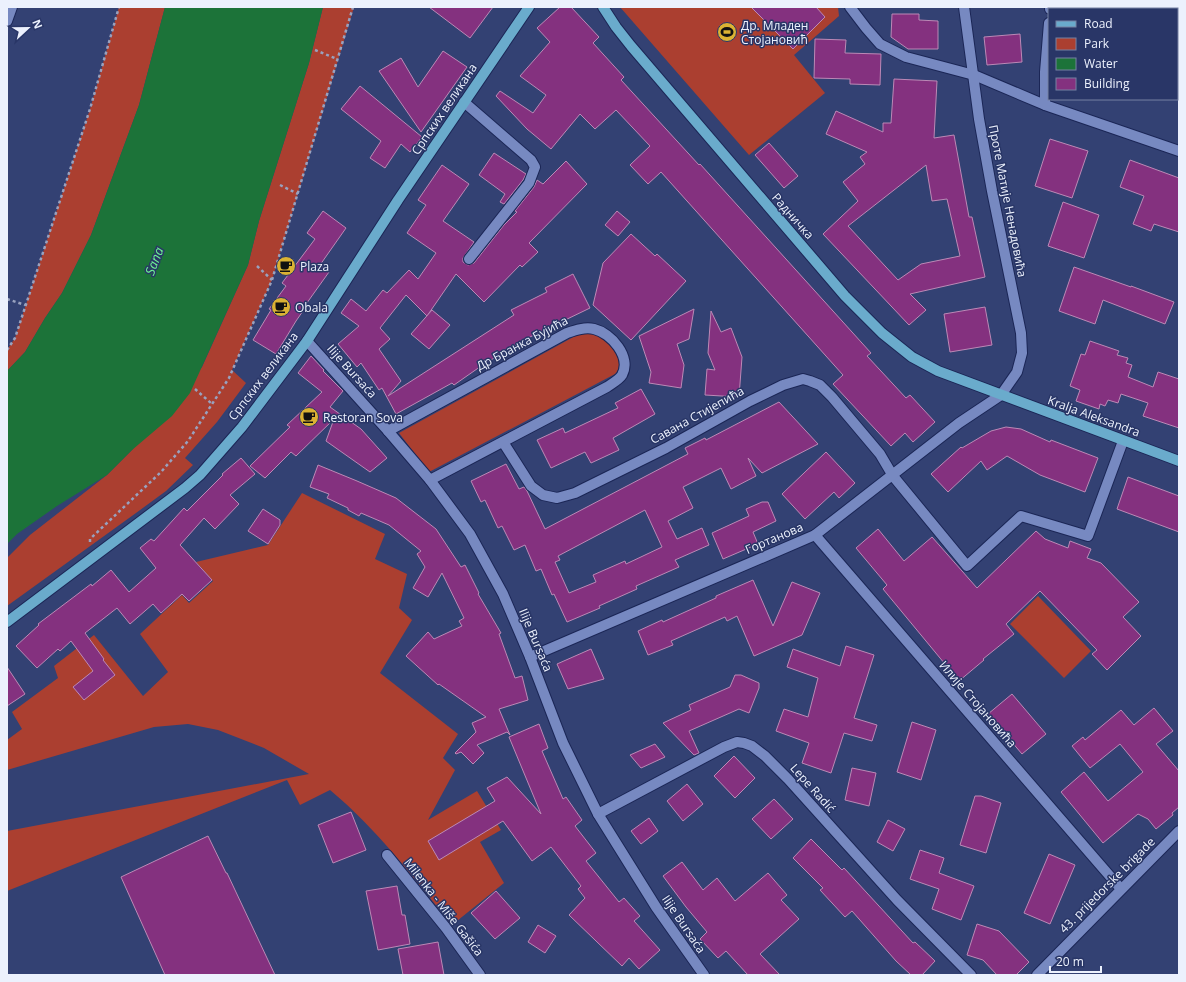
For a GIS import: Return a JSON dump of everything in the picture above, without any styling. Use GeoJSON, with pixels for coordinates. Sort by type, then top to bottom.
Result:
{"type":"FeatureCollection","features":[{"type":"Feature","properties":{"kind":"main road","name":"Српских великана"},"geometry":{"type":"LineString","coordinates":[[7,622],[185,488],[200,475],[242,427],[306,341],[398,200],[529,7]]}},
{"type":"Feature","properties":{"kind":"main road","name":"Радничка"},"geometry":{"type":"LineString","coordinates":[[603,7],[631,46],[767,206],[864,316],[882,333],[912,356],[938,371],[1001,396]]}},
{"type":"Feature","properties":{"kind":"main road","name":"Kralja Aleksandra"},"geometry":{"type":"LineString","coordinates":[[1001,396],[1179,461]]}},
{"type":"Feature","properties":{"kind":"street"},"geometry":{"type":"LineString","coordinates":[[7,21],[12,7]]}},
{"type":"Feature","properties":{"kind":"street"},"geometry":{"type":"LineString","coordinates":[[850,7],[880,44],[906,57],[974,75],[1045,106],[1179,151]]}},
{"type":"Feature","properties":{"kind":"street","name":"Проте Матије Ненадовића"},"geometry":{"type":"LineString","coordinates":[[964,7],[979,120],[1021,333],[1022,354],[1017,372],[1001,396]]}},
{"type":"Feature","properties":{"kind":"street"},"geometry":{"type":"LineString","coordinates":[[1045,106],[1045,72],[1048,36]]}},
{"type":"Feature","properties":{"kind":"street"},"geometry":{"type":"LineString","coordinates":[[464,102],[531,160],[534,168],[529,183],[469,259]]}},
{"type":"Feature","properties":{"kind":"street","name":"Др Бранка Бујића"},"geometry":{"type":"LineString","coordinates":[[388,431],[567,333],[580,328],[594,329],[613,339],[621,351],[624,365],[621,376],[607,387],[430,480]]}},
{"type":"Feature","properties":{"kind":"street","name":"Ilije Bursaća"},"geometry":{"type":"LineString","coordinates":[[306,341],[388,431],[430,480],[470,534],[503,594],[530,657],[563,743],[598,814],[656,907],[704,975]]}},
{"type":"Feature","properties":{"kind":"street","name":"Савана Стијепића"},"geometry":{"type":"LineString","coordinates":[[503,442],[531,486],[543,495],[557,498],[575,493],[666,448],[771,390],[803,379],[820,385],[832,397],[880,454],[893,476],[967,566],[1020,516],[1088,536],[1123,441]]}},
{"type":"Feature","properties":{"kind":"street","name":"Гортанова"},"geometry":{"type":"LineString","coordinates":[[530,657],[815,535],[893,476],[959,422],[1001,396]]}},
{"type":"Feature","properties":{"kind":"street","name":"Илије Стојановића"},"geometry":{"type":"LineString","coordinates":[[815,535],[1121,889]]}},
{"type":"Feature","properties":{"kind":"street","name":"Lepe Radić"},"geometry":{"type":"LineString","coordinates":[[598,814],[724,747],[737,742],[752,746],[765,756],[788,779],[897,900],[971,975]]}},
{"type":"Feature","properties":{"kind":"street","name":"43. prijedorske brigade"},"geometry":{"type":"LineString","coordinates":[[1037,975],[1179,831]]}},
{"type":"Feature","properties":{"kind":"street","name":"Milenka - Miše Gašića"},"geometry":{"type":"LineString","coordinates":[[387,855],[446,928],[480,975]]}},
{"type":"Feature","properties":{"kind":"path"},"geometry":{"type":"LineString","coordinates":[[7,350],[15,338],[90,109],[119,7]]}},
{"type":"Feature","properties":{"kind":"path"},"geometry":{"type":"LineString","coordinates":[[98,554],[90,539],[161,472],[188,441],[229,378],[272,280],[337,59],[354,7]]}},
{"type":"Feature","properties":{"kind":"path"},"geometry":{"type":"LineString","coordinates":[[315,50],[337,59]]}},
{"type":"Feature","properties":{"kind":"path"},"geometry":{"type":"LineString","coordinates":[[280,185],[298,194]]}},
{"type":"Feature","properties":{"kind":"path"},"geometry":{"type":"LineString","coordinates":[[257,266],[272,280]]}},
{"type":"Feature","properties":{"kind":"path"},"geometry":{"type":"LineString","coordinates":[[7,299],[25,305]]}},
{"type":"Feature","properties":{"kind":"path"},"geometry":{"type":"LineString","coordinates":[[195,389],[212,404]]}},
{"type":"Feature","properties":{"kind":"green space"},"geometry":{"type":"Polygon","coordinates":[[[119,7],[165,7],[139,105],[91,235],[62,293],[25,352],[7,371],[7,350],[15,338],[90,109],[119,7]]]}},
{"type":"Feature","properties":{"kind":"green space"},"geometry":{"type":"Polygon","coordinates":[[[323,7],[354,7],[272,280],[232,370],[246,383],[217,422],[185,458],[193,465],[166,491],[7,606],[7,558],[30,535],[107,475],[132,450],[202,367],[248,265],[259,221],[309,63],[323,7]]]}},
{"type":"Feature","properties":{"kind":"green space"},"geometry":{"type":"Polygon","coordinates":[[[620,7],[838,7],[839,16],[794,55],[825,93],[749,155],[620,7]]]}},
{"type":"Feature","properties":{"kind":"green space"},"geometry":{"type":"Polygon","coordinates":[[[584,333],[600,336],[613,348],[619,364],[615,374],[429,472],[399,433],[577,335],[584,333]]]}},
{"type":"Feature","properties":{"kind":"green space"},"geometry":{"type":"Polygon","coordinates":[[[302,493],[385,534],[375,559],[407,574],[399,608],[412,620],[380,673],[458,734],[443,758],[455,770],[428,820],[477,791],[501,830],[480,842],[504,883],[452,925],[379,837],[330,790],[300,805],[287,780],[7,891],[7,831],[309,774],[264,748],[218,730],[188,724],[154,727],[7,770],[7,740],[22,729],[12,712],[58,678],[54,666],[94,635],[143,696],[168,672],[140,634],[182,595],[189,603],[213,581],[196,562],[268,545],[302,493]]]}},
{"type":"Feature","properties":{"kind":"green space"},"geometry":{"type":"Polygon","coordinates":[[[1038,596],[1091,651],[1064,678],[1010,624],[1038,596]]]}},
{"type":"Feature","properties":{"kind":"water","name":"Sana"},"geometry":{"type":"Polygon","coordinates":[[[165,7],[323,7],[309,63],[259,221],[248,265],[190,393],[172,416],[132,450],[107,475],[57,506],[17,534],[7,544],[7,371],[25,352],[62,293],[91,235],[139,105],[165,7]]]}},
{"type":"Feature","properties":{"kind":"building"},"geometry":{"type":"Polygon","coordinates":[[[429,7],[493,7],[470,38],[429,7]]]}},
{"type":"Feature","properties":{"kind":"building"},"geometry":{"type":"Polygon","coordinates":[[[560,7],[571,7],[599,37],[593,43],[624,77],[621,80],[699,165],[700,164],[871,353],[867,356],[906,398],[910,395],[935,422],[913,442],[905,433],[891,446],[833,384],[843,375],[661,172],[648,184],[630,165],[650,146],[616,110],[595,129],[580,114],[551,149],[527,129],[496,96],[500,91],[533,113],[546,95],[520,76],[550,42],[537,28],[560,7]]]}},
{"type":"Feature","properties":{"kind":"building"},"geometry":{"type":"Polygon","coordinates":[[[751,7],[816,7],[825,17],[793,49],[751,7]]]}},
{"type":"Feature","properties":{"kind":"building"},"geometry":{"type":"Polygon","coordinates":[[[892,14],[919,14],[919,20],[938,21],[938,49],[908,49],[891,37],[892,14]]]}},
{"type":"Feature","properties":{"kind":"building"},"geometry":{"type":"Polygon","coordinates":[[[1020,34],[1022,62],[987,65],[984,37],[1020,34]]]}},
{"type":"Feature","properties":{"kind":"building"},"geometry":{"type":"Polygon","coordinates":[[[815,39],[846,40],[845,53],[881,54],[880,85],[850,84],[850,79],[814,78],[815,39]]]}},
{"type":"Feature","properties":{"kind":"building"},"geometry":{"type":"Polygon","coordinates":[[[443,51],[467,67],[421,132],[379,71],[401,58],[418,87],[443,51]]]}},
{"type":"Feature","properties":{"kind":"building"},"geometry":{"type":"Polygon","coordinates":[[[894,79],[937,81],[934,138],[954,135],[969,217],[972,217],[985,277],[910,294],[926,310],[909,325],[823,234],[858,201],[843,182],[865,164],[860,157],[867,152],[826,134],[836,111],[883,132],[883,123],[891,123],[894,79]],[[926,165],[848,226],[898,280],[921,264],[960,256],[947,199],[932,201],[926,165]]]}},
{"type":"Feature","properties":{"kind":"building"},"geometry":{"type":"Polygon","coordinates":[[[360,86],[422,137],[410,152],[401,144],[385,168],[370,158],[381,141],[341,109],[360,86]]]}},
{"type":"Feature","properties":{"kind":"building"},"geometry":{"type":"Polygon","coordinates":[[[1050,139],[1088,151],[1072,198],[1035,186],[1050,139]]]}},
{"type":"Feature","properties":{"kind":"building"},"geometry":{"type":"Polygon","coordinates":[[[769,143],[798,176],[784,188],[755,155],[769,143]]]}},
{"type":"Feature","properties":{"kind":"building"},"geometry":{"type":"Polygon","coordinates":[[[494,153],[526,174],[504,204],[500,202],[505,194],[479,175],[494,153]]]}},
{"type":"Feature","properties":{"kind":"building"},"geometry":{"type":"Polygon","coordinates":[[[1130,160],[1179,178],[1179,232],[1154,224],[1151,231],[1133,224],[1144,196],[1120,187],[1130,160]]]}},
{"type":"Feature","properties":{"kind":"building"},"geometry":{"type":"Polygon","coordinates":[[[566,161],[587,184],[529,243],[538,252],[522,267],[520,265],[484,302],[456,274],[427,316],[406,295],[380,328],[390,339],[379,349],[401,381],[388,396],[514,315],[511,310],[547,292],[545,288],[573,274],[590,308],[530,337],[484,364],[454,385],[452,383],[396,414],[382,388],[379,390],[361,363],[357,367],[338,344],[359,326],[341,313],[351,299],[366,311],[383,290],[387,293],[409,270],[418,279],[436,253],[407,233],[426,205],[418,200],[442,165],[469,184],[443,221],[474,242],[463,258],[463,262],[468,265],[474,263],[504,225],[517,212],[515,211],[534,187],[537,180],[543,184],[566,161]]]}},
{"type":"Feature","properties":{"kind":"building"},"geometry":{"type":"Polygon","coordinates":[[[1063,202],[1099,215],[1084,258],[1048,246],[1063,202]]]}},
{"type":"Feature","properties":{"kind":"building"},"geometry":{"type":"Polygon","coordinates":[[[323,211],[346,228],[320,265],[329,272],[304,307],[305,308],[276,354],[253,340],[271,310],[269,309],[286,286],[282,283],[315,239],[307,233],[323,211]]]}},
{"type":"Feature","properties":{"kind":"building"},"geometry":{"type":"Polygon","coordinates":[[[617,211],[630,222],[618,236],[605,225],[617,211]]]}},
{"type":"Feature","properties":{"kind":"building"},"geometry":{"type":"Polygon","coordinates":[[[631,234],[655,256],[657,254],[686,281],[631,340],[593,305],[603,263],[631,234]]]}},
{"type":"Feature","properties":{"kind":"building"},"geometry":{"type":"Polygon","coordinates":[[[1074,267],[1174,302],[1165,324],[1103,300],[1095,324],[1059,311],[1074,267]]]}},
{"type":"Feature","properties":{"kind":"building"},"geometry":{"type":"Polygon","coordinates":[[[985,307],[992,345],[950,352],[944,314],[985,307]]]}},
{"type":"Feature","properties":{"kind":"building"},"geometry":{"type":"Polygon","coordinates":[[[694,309],[689,339],[677,344],[684,365],[681,388],[649,383],[651,372],[639,336],[694,309]]]}},
{"type":"Feature","properties":{"kind":"building"},"geometry":{"type":"Polygon","coordinates":[[[432,310],[450,325],[429,349],[411,334],[432,310]]]}},
{"type":"Feature","properties":{"kind":"building"},"geometry":{"type":"Polygon","coordinates":[[[711,311],[721,332],[731,328],[742,357],[739,397],[705,395],[707,369],[715,370],[708,353],[711,311]]]}},
{"type":"Feature","properties":{"kind":"building"},"geometry":{"type":"Polygon","coordinates":[[[1090,341],[1119,351],[1117,355],[1128,358],[1126,363],[1132,365],[1128,377],[1153,387],[1158,372],[1179,379],[1179,428],[1143,416],[1148,403],[1121,394],[1118,403],[1108,400],[1105,406],[1100,404],[1099,409],[1076,401],[1080,390],[1070,386],[1081,354],[1085,355],[1090,341]]]}},
{"type":"Feature","properties":{"kind":"building"},"geometry":{"type":"Polygon","coordinates":[[[311,356],[324,370],[323,371],[343,391],[330,407],[361,429],[387,458],[370,472],[326,441],[334,419],[296,456],[291,452],[265,478],[250,466],[290,427],[287,425],[322,392],[298,373],[311,356]]]}},
{"type":"Feature","properties":{"kind":"building"},"geometry":{"type":"Polygon","coordinates":[[[641,389],[655,414],[613,438],[619,450],[591,463],[585,452],[551,468],[537,440],[563,428],[565,433],[618,408],[615,403],[641,389]]]}},
{"type":"Feature","properties":{"kind":"building"},"geometry":{"type":"Polygon","coordinates":[[[779,402],[818,444],[762,473],[748,458],[756,476],[731,489],[721,468],[683,487],[693,508],[668,521],[677,539],[702,528],[709,545],[675,560],[679,567],[636,586],[637,589],[599,606],[600,608],[567,622],[554,594],[552,595],[541,569],[536,571],[525,545],[514,550],[502,526],[498,528],[485,500],[481,502],[471,481],[506,464],[519,489],[524,487],[527,491],[545,529],[688,454],[685,448],[705,438],[706,440],[779,402]],[[645,510],[558,556],[560,560],[555,562],[569,593],[596,582],[593,575],[625,561],[626,564],[662,547],[645,510]]]}},
{"type":"Feature","properties":{"kind":"building"},"geometry":{"type":"Polygon","coordinates":[[[1006,427],[1021,429],[1050,442],[1051,440],[1098,458],[1085,492],[1040,475],[1007,456],[987,470],[981,461],[948,492],[931,474],[961,447],[962,448],[991,431],[1006,427]]]}},
{"type":"Feature","properties":{"kind":"building"},"geometry":{"type":"Polygon","coordinates":[[[826,452],[855,483],[839,498],[834,492],[805,519],[782,494],[826,452]]]}},
{"type":"Feature","properties":{"kind":"building"},"geometry":{"type":"Polygon","coordinates":[[[241,458],[255,474],[230,495],[239,504],[215,529],[204,518],[180,545],[212,580],[189,601],[182,594],[161,613],[153,604],[130,624],[117,608],[85,633],[115,675],[84,700],[73,687],[93,671],[71,641],[60,651],[58,649],[37,668],[16,646],[39,625],[38,624],[91,584],[92,586],[111,570],[129,592],[156,568],[140,548],[151,539],[154,541],[184,508],[187,511],[223,475],[222,474],[241,458]]]}},
{"type":"Feature","properties":{"kind":"building"},"geometry":{"type":"Polygon","coordinates":[[[318,465],[396,498],[436,529],[461,567],[465,565],[479,593],[478,594],[501,633],[499,634],[515,678],[522,676],[528,700],[499,709],[510,735],[507,732],[477,745],[484,753],[473,764],[461,752],[455,753],[476,732],[472,723],[486,717],[439,684],[438,685],[406,656],[428,632],[434,639],[462,626],[459,621],[464,618],[442,573],[428,597],[413,588],[425,567],[417,554],[421,551],[389,525],[361,513],[359,516],[348,510],[348,508],[327,498],[329,494],[310,487],[318,465]]]}},
{"type":"Feature","properties":{"kind":"building"},"geometry":{"type":"Polygon","coordinates":[[[1128,477],[1179,496],[1179,532],[1117,509],[1128,477]]]}},
{"type":"Feature","properties":{"kind":"building"},"geometry":{"type":"Polygon","coordinates":[[[762,502],[768,502],[776,521],[753,532],[758,544],[723,559],[712,533],[749,516],[746,509],[762,502]]]}},
{"type":"Feature","properties":{"kind":"building"},"geometry":{"type":"Polygon","coordinates":[[[263,509],[280,520],[280,525],[268,544],[248,531],[263,509]]]}},
{"type":"Feature","properties":{"kind":"building"},"geometry":{"type":"Polygon","coordinates":[[[878,529],[904,561],[932,537],[977,588],[1036,531],[1045,539],[1068,548],[1070,541],[1091,549],[1087,558],[1101,563],[1139,602],[1123,617],[1141,636],[1107,670],[1092,654],[1097,650],[1040,591],[1006,624],[1014,634],[959,681],[883,589],[887,585],[856,548],[878,529]]]}},
{"type":"Feature","properties":{"kind":"building"},"geometry":{"type":"Polygon","coordinates":[[[753,580],[773,626],[792,582],[820,593],[802,635],[754,656],[737,616],[727,621],[725,617],[671,641],[673,645],[648,655],[638,631],[662,620],[663,622],[753,580]]]}},
{"type":"Feature","properties":{"kind":"building"},"geometry":{"type":"Polygon","coordinates":[[[846,646],[874,655],[854,718],[877,725],[872,741],[844,733],[831,773],[802,763],[809,743],[776,731],[784,709],[808,717],[818,678],[787,667],[793,649],[840,666],[846,646]]]}},
{"type":"Feature","properties":{"kind":"building"},"geometry":{"type":"Polygon","coordinates":[[[591,649],[604,679],[568,689],[557,664],[591,649]]]}},
{"type":"Feature","properties":{"kind":"building"},"geometry":{"type":"Polygon","coordinates":[[[7,667],[25,694],[7,706],[7,667]]]}},
{"type":"Feature","properties":{"kind":"building"},"geometry":{"type":"Polygon","coordinates":[[[735,675],[741,675],[759,683],[759,688],[749,713],[739,709],[689,731],[699,753],[694,755],[663,723],[691,710],[689,705],[730,687],[735,675]]]}},
{"type":"Feature","properties":{"kind":"building"},"geometry":{"type":"Polygon","coordinates":[[[1012,694],[1046,734],[1022,754],[988,714],[1012,694]]]}},
{"type":"Feature","properties":{"kind":"building"},"geometry":{"type":"Polygon","coordinates":[[[1154,708],[1173,731],[1156,744],[1179,771],[1179,807],[1172,813],[1173,815],[1156,829],[1148,819],[1138,814],[1103,843],[1061,792],[1084,772],[1108,801],[1143,772],[1120,744],[1090,768],[1072,746],[1083,737],[1085,740],[1121,710],[1134,725],[1154,708]]]}},
{"type":"Feature","properties":{"kind":"building"},"geometry":{"type":"Polygon","coordinates":[[[912,722],[936,730],[921,780],[897,772],[912,722]]]}},
{"type":"Feature","properties":{"kind":"building"},"geometry":{"type":"Polygon","coordinates":[[[539,724],[548,748],[542,751],[563,799],[566,797],[582,820],[575,826],[596,853],[586,861],[619,902],[624,898],[640,916],[634,921],[660,950],[639,969],[629,958],[622,966],[569,915],[585,898],[578,889],[581,886],[551,847],[532,861],[503,821],[439,860],[428,841],[495,801],[487,788],[507,777],[541,814],[509,737],[539,724]]]}},
{"type":"Feature","properties":{"kind":"building"},"geometry":{"type":"Polygon","coordinates":[[[655,744],[665,757],[641,768],[630,755],[655,744]]]}},
{"type":"Feature","properties":{"kind":"building"},"geometry":{"type":"Polygon","coordinates":[[[734,756],[755,778],[735,798],[714,776],[734,756]]]}},
{"type":"Feature","properties":{"kind":"building"},"geometry":{"type":"Polygon","coordinates":[[[852,768],[876,773],[869,806],[845,800],[852,768]]]}},
{"type":"Feature","properties":{"kind":"building"},"geometry":{"type":"Polygon","coordinates":[[[687,784],[703,804],[683,821],[667,801],[687,784]]]}},
{"type":"Feature","properties":{"kind":"building"},"geometry":{"type":"Polygon","coordinates":[[[975,796],[981,796],[1001,803],[986,853],[960,845],[975,796]]]}},
{"type":"Feature","properties":{"kind":"building"},"geometry":{"type":"Polygon","coordinates":[[[774,799],[793,819],[771,839],[752,819],[774,799]]]}},
{"type":"Feature","properties":{"kind":"building"},"geometry":{"type":"Polygon","coordinates":[[[351,812],[366,850],[333,863],[318,825],[351,812]]]}},
{"type":"Feature","properties":{"kind":"building"},"geometry":{"type":"Polygon","coordinates":[[[649,818],[658,831],[641,844],[631,831],[649,818]]]}},
{"type":"Feature","properties":{"kind":"building"},"geometry":{"type":"Polygon","coordinates":[[[888,820],[905,829],[893,851],[877,842],[888,820]]]}},
{"type":"Feature","properties":{"kind":"building"},"geometry":{"type":"Polygon","coordinates":[[[208,836],[275,975],[165,975],[121,877],[208,836]]]}},
{"type":"Feature","properties":{"kind":"building"},"geometry":{"type":"Polygon","coordinates":[[[811,839],[842,870],[844,868],[913,943],[915,942],[935,961],[922,975],[911,975],[896,961],[852,911],[845,917],[820,890],[823,888],[793,858],[811,839]]]}},
{"type":"Feature","properties":{"kind":"building"},"geometry":{"type":"Polygon","coordinates":[[[920,850],[944,858],[939,873],[974,886],[961,920],[932,909],[939,889],[910,879],[920,850]]]}},
{"type":"Feature","properties":{"kind":"building"},"geometry":{"type":"Polygon","coordinates":[[[1049,854],[1075,865],[1050,924],[1024,913],[1049,854]]]}},
{"type":"Feature","properties":{"kind":"building"},"geometry":{"type":"Polygon","coordinates":[[[682,862],[703,890],[717,878],[735,901],[768,873],[787,895],[781,900],[799,919],[760,954],[780,975],[748,975],[726,951],[718,958],[700,939],[707,932],[663,876],[682,862]]]}},
{"type":"Feature","properties":{"kind":"building"},"geometry":{"type":"Polygon","coordinates":[[[397,886],[402,915],[405,915],[410,944],[378,950],[366,891],[397,886]]]}},
{"type":"Feature","properties":{"kind":"building"},"geometry":{"type":"Polygon","coordinates":[[[496,891],[520,918],[495,939],[471,913],[496,891]]]}},
{"type":"Feature","properties":{"kind":"building"},"geometry":{"type":"Polygon","coordinates":[[[977,924],[999,931],[1029,962],[1016,975],[997,975],[983,960],[967,955],[977,924]]]}},
{"type":"Feature","properties":{"kind":"building"},"geometry":{"type":"Polygon","coordinates":[[[538,925],[556,936],[545,953],[528,942],[538,925]]]}},
{"type":"Feature","properties":{"kind":"building"},"geometry":{"type":"Polygon","coordinates":[[[438,942],[444,975],[403,975],[398,949],[438,942]]]}},
{"type":"Feature","properties":{"kind":"place","name":"Др. Младен Стојановић"},"geometry":{"type":"Point","coordinates":[727,32]}},
{"type":"Feature","properties":{"kind":"place","name":"Plaza"},"geometry":{"type":"Point","coordinates":[286,266]}},
{"type":"Feature","properties":{"kind":"place","name":"Obala"},"geometry":{"type":"Point","coordinates":[281,307]}},
{"type":"Feature","properties":{"kind":"place","name":"Restoran Sova"},"geometry":{"type":"Point","coordinates":[309,417]}}]}
